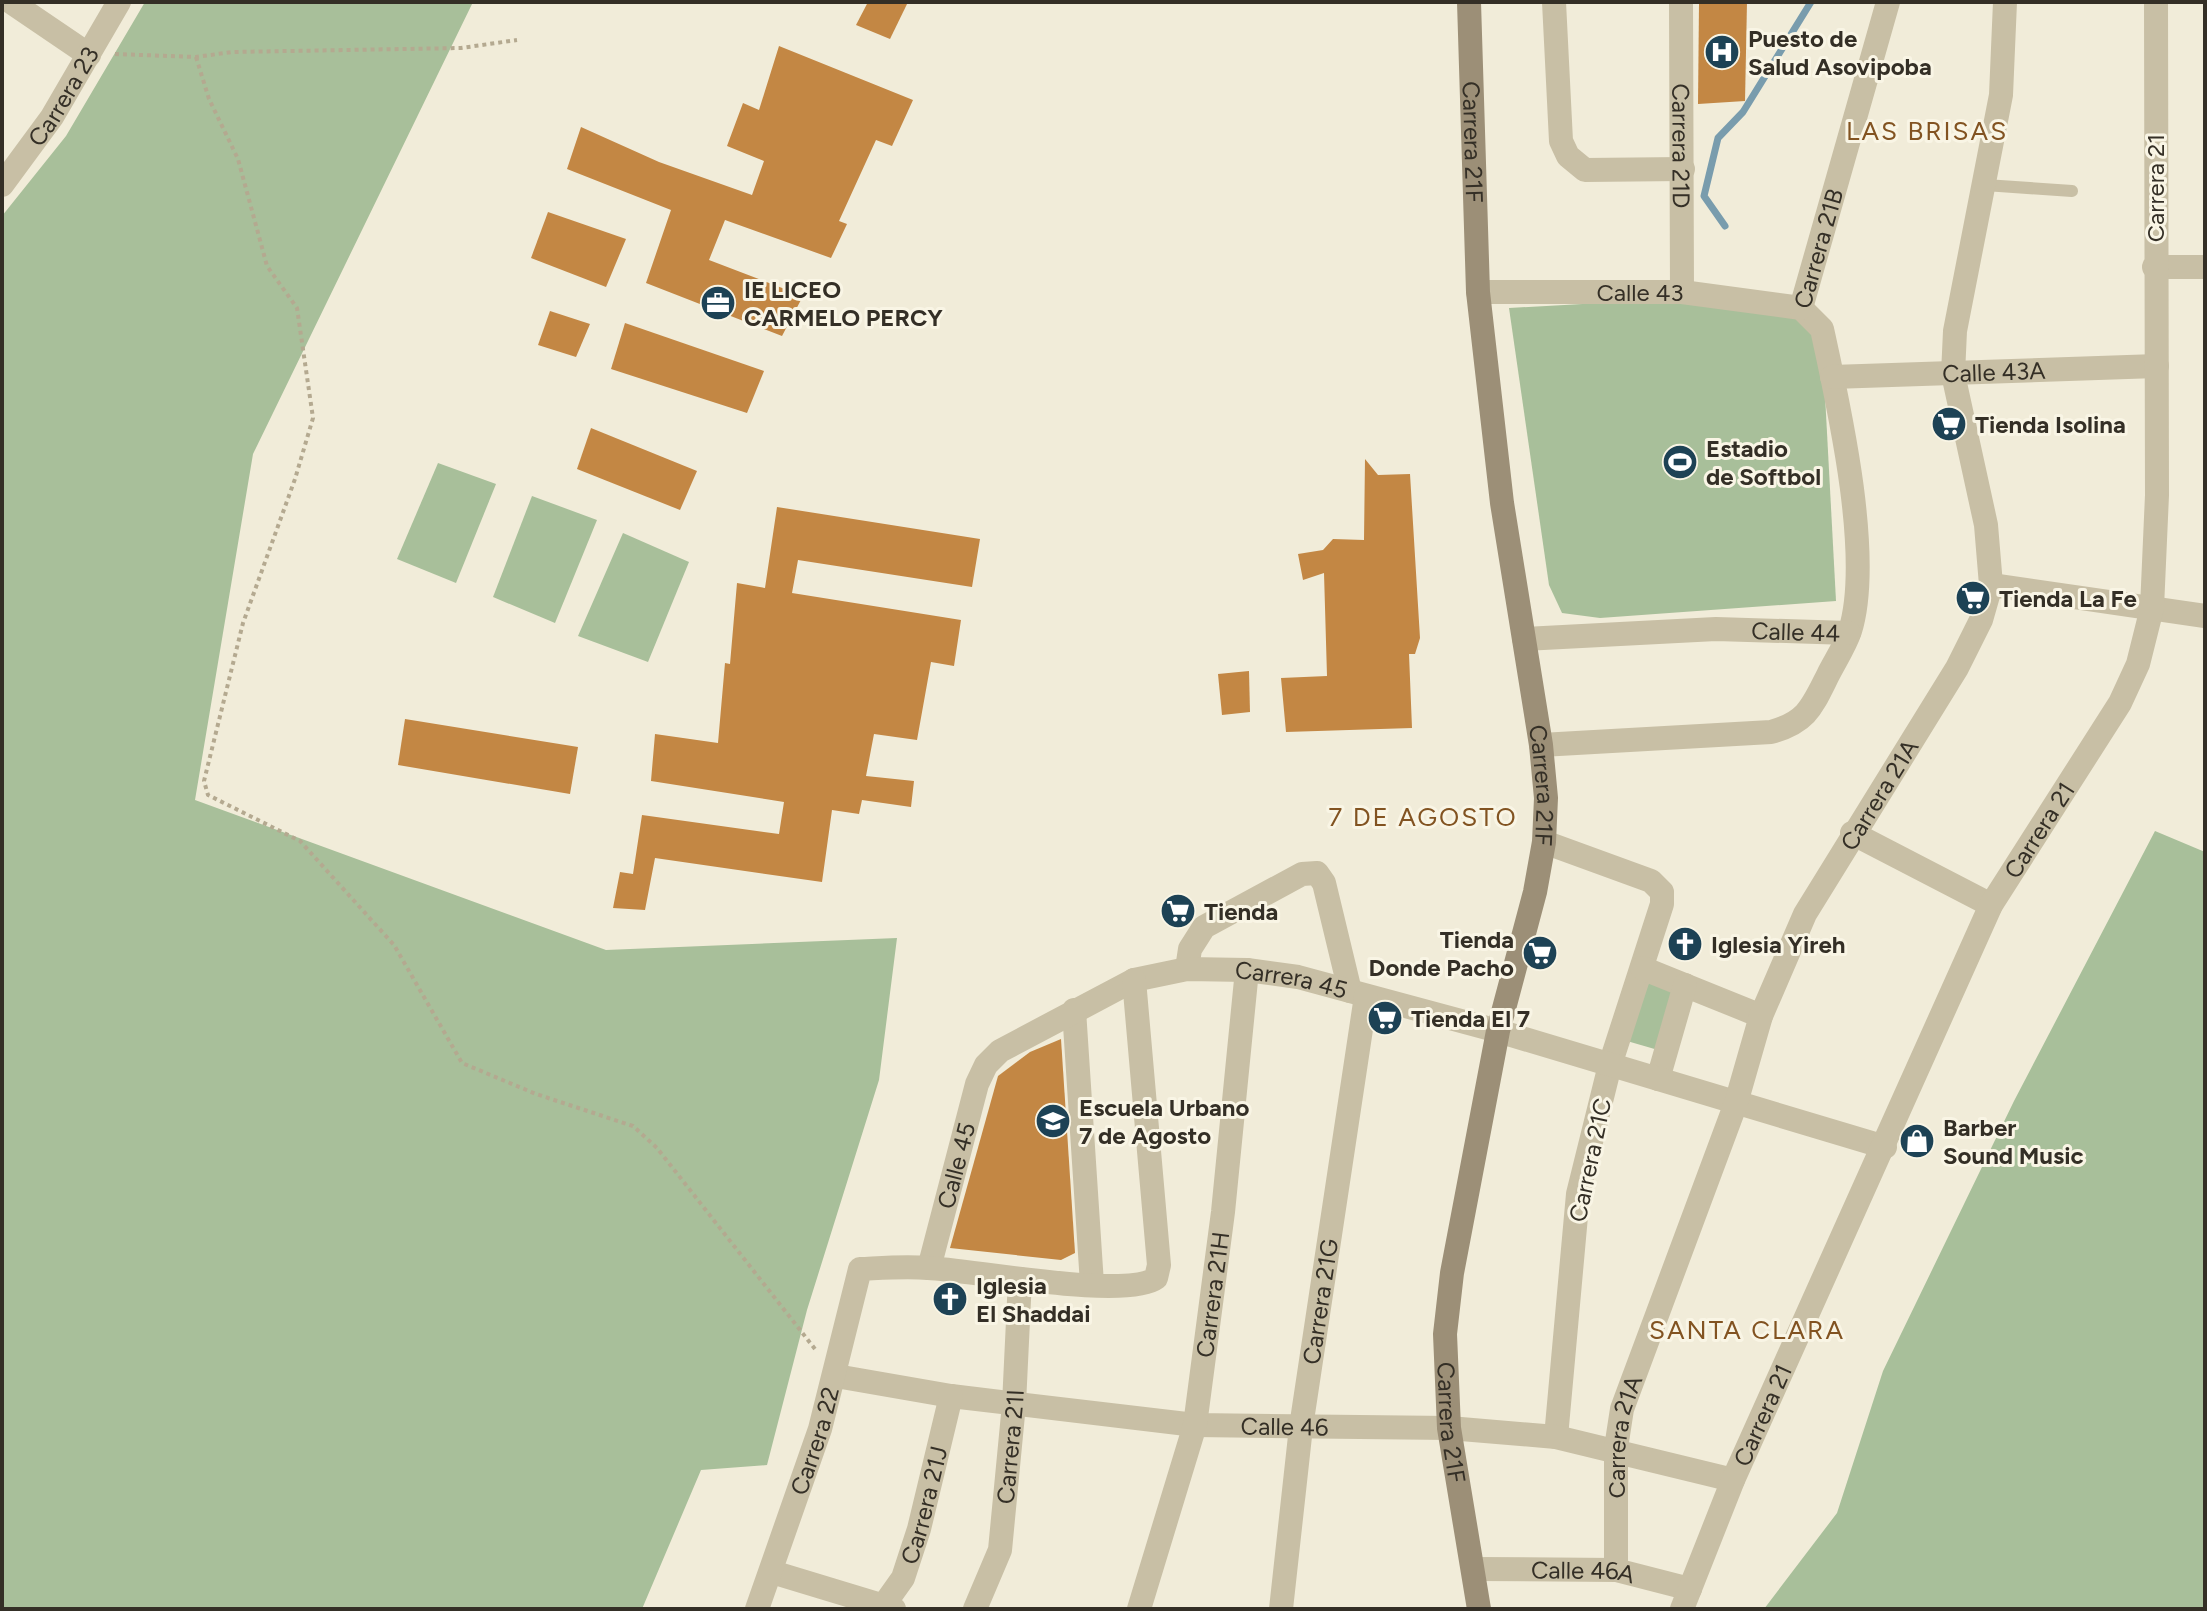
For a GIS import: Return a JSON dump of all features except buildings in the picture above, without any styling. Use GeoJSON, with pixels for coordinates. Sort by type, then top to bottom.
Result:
{"type":"FeatureCollection","features":[{"type":"Feature","properties":{"kind":"street"},"geometry":{"type":"LineString","coordinates":[[2,16],[12,2],[89,55]]}},
{"type":"Feature","properties":{"kind":"street","name":"Carrera 23"},"geometry":{"type":"LineString","coordinates":[[2,185],[52,117],[119,2]]}},
{"type":"Feature","properties":{"kind":"street","name":"Carrera 21F"},"geometry":{"type":"LineString","coordinates":[[1469,2],[1478,292],[1500,488],[1541,745],[1546,798],[1544,842],[1535,892],[1498,1031],[1452,1273],[1445,1334],[1449,1428],[1475,1569],[1479,1609]]}},
{"type":"Feature","properties":{"kind":"street"},"geometry":{"type":"LineString","coordinates":[[1554,2],[1561,141],[1568,156],[1585,170],[1683,169]]}},
{"type":"Feature","properties":{"kind":"street","name":"Carrera 21D"},"geometry":{"type":"LineString","coordinates":[[1681,2],[1682,292]]}},
{"type":"Feature","properties":{"kind":"street","name":"Carrera 21B"},"geometry":{"type":"LineString","coordinates":[[1849,633],[1856,605],[1858,545],[1822,329],[1801,308],[1888,2]]}},
{"type":"Feature","properties":{"kind":"street","name":"Carrera 21A"},"geometry":{"type":"LineString","coordinates":[[1616,1570],[1616,1448],[1622,1409],[1736,1103],[1761,1016],[1805,914],[1852,833],[1957,668],[1981,620],[1991,585],[1986,525],[1953,374],[1955,331],[2001,95],[2005,2]]}},
{"type":"Feature","properties":{"kind":"street","name":"Carrera 21"},"geometry":{"type":"LineString","coordinates":[[1686,1599],[1733,1480],[1991,905],[2120,703],[2138,664],[2152,608],[2157,495],[2154,267],[2156,2]]}},
{"type":"Feature","properties":{"kind":"street"},"geometry":{"type":"LineString","coordinates":[[2154,267],[2205,267]]}},
{"type":"Feature","properties":{"kind":"street","name":"Calle 43"},"geometry":{"type":"LineString","coordinates":[[1478,292],[1682,292],[1801,308]]}},
{"type":"Feature","properties":{"kind":"street","name":"Calle 43A"},"geometry":{"type":"LineString","coordinates":[[1832,377],[2157,366]]}},
{"type":"Feature","properties":{"kind":"street"},"geometry":{"type":"LineString","coordinates":[[1991,585],[2205,616]]}},
{"type":"Feature","properties":{"kind":"street","name":"Calle 44"},"geometry":{"type":"LineString","coordinates":[[1524,639],[1716,629],[1849,633],[1812,706],[1795,725],[1771,732],[1541,745]]}},
{"type":"Feature","properties":{"kind":"street"},"geometry":{"type":"LineString","coordinates":[[1852,833],[1991,905]]}},
{"type":"Feature","properties":{"kind":"street","name":"Carrera 21C"},"geometry":{"type":"LineString","coordinates":[[1544,842],[1651,881],[1662,892],[1662,904],[1610,1065],[1578,1194],[1556,1437]]}},
{"type":"Feature","properties":{"kind":"street"},"geometry":{"type":"LineString","coordinates":[[1187,969],[1194,937],[1204,927],[1302,874],[1317,873],[1324,883],[1358,994]]}},
{"type":"Feature","properties":{"kind":"street"},"geometry":{"type":"LineString","coordinates":[[1642,968],[1761,1016]]}},
{"type":"Feature","properties":{"kind":"street","name":"Carrera 45"},"geometry":{"type":"LineString","coordinates":[[986,1065],[1000,1051],[1134,980],[1187,969],[1247,970],[1298,977],[1498,1031],[1885,1147]]}},
{"type":"Feature","properties":{"kind":"street","name":"Carrera 21H"},"geometry":{"type":"LineString","coordinates":[[1139,1609],[1195,1425],[1223,1212],[1247,970]]}},
{"type":"Feature","properties":{"kind":"street"},"geometry":{"type":"LineString","coordinates":[[929,1268],[1092,1284],[1148,1284],[1156,1278],[1159,1265],[1134,980]]}},
{"type":"Feature","properties":{"kind":"street"},"geometry":{"type":"LineString","coordinates":[[1658,1079],[1685,985]]}},
{"type":"Feature","properties":{"kind":"street","name":"Carrera 21G"},"geometry":{"type":"LineString","coordinates":[[1281,1609],[1301,1427],[1358,994]]}},
{"type":"Feature","properties":{"kind":"street"},"geometry":{"type":"LineString","coordinates":[[1074,1010],[1092,1284]]}},
{"type":"Feature","properties":{"kind":"street","name":"Calle 45"},"geometry":{"type":"LineString","coordinates":[[929,1268],[977,1084],[986,1065]]}},
{"type":"Feature","properties":{"kind":"street","name":"Carrera 22"},"geometry":{"type":"LineString","coordinates":[[757,1609],[836,1376],[860,1269],[929,1268]]}},
{"type":"Feature","properties":{"kind":"street","name":"Carrera 21I"},"geometry":{"type":"LineString","coordinates":[[975,1609],[1000,1550],[1014,1404],[1020,1279]]}},
{"type":"Feature","properties":{"kind":"street","name":"Calle 46"},"geometry":{"type":"LineString","coordinates":[[836,1376],[951,1396],[1195,1425],[1449,1428],[1556,1437],[1616,1448],[1733,1480]]}},
{"type":"Feature","properties":{"kind":"street","name":"Carrera 21J"},"geometry":{"type":"LineString","coordinates":[[886,1608],[907,1566],[951,1396]]}},
{"type":"Feature","properties":{"kind":"street","name":"Calle 46A"},"geometry":{"type":"LineString","coordinates":[[1475,1569],[1616,1570],[1686,1599]]}},
{"type":"Feature","properties":{"kind":"street"},"geometry":{"type":"LineString","coordinates":[[772,1572],[886,1608]]}},
{"type":"Feature","properties":{"kind":"lane"},"geometry":{"type":"LineString","coordinates":[[1985,185],[2072,191]]}},
{"type":"Feature","properties":{"kind":"path"},"geometry":{"type":"LineString","coordinates":[[89,55],[196,57],[232,52],[461,48],[517,40]]}},
{"type":"Feature","properties":{"kind":"path"},"geometry":{"type":"LineString","coordinates":[[196,57],[209,99],[238,159],[267,266],[297,308],[313,418],[295,479],[243,623],[204,781],[208,795],[300,841],[394,945],[462,1063],[536,1094],[633,1126],[666,1158],[836,1376]]}},
{"type":"Feature","properties":{"kind":"green space"},"geometry":{"type":"Polygon","coordinates":[[[145,2],[473,2],[253,454],[195,800],[606,950],[897,938],[879,1080],[807,1310],[767,1465],[701,1470],[642,1609],[2,1609],[2,216],[66,136],[145,2]]]}},
{"type":"Feature","properties":{"kind":"green space","name":"Estadio de Softbol"},"geometry":{"type":"Polygon","coordinates":[[[1690,298],[1805,313],[1822,339],[1836,601],[1600,618],[1562,613],[1549,585],[1509,308],[1690,298]]]}},
{"type":"Feature","properties":{"kind":"green space"},"geometry":{"type":"Polygon","coordinates":[[[438,463],[496,484],[456,583],[397,559],[438,463]]]}},
{"type":"Feature","properties":{"kind":"green space"},"geometry":{"type":"Polygon","coordinates":[[[532,496],[597,520],[555,623],[493,597],[532,496]]]}},
{"type":"Feature","properties":{"kind":"green space"},"geometry":{"type":"Polygon","coordinates":[[[623,533],[689,562],[648,662],[578,636],[623,533]]]}},
{"type":"Feature","properties":{"kind":"green space"},"geometry":{"type":"Polygon","coordinates":[[[2155,831],[2205,852],[2205,1609],[1764,1609],[1837,1513],[1883,1371],[2014,1101],[2155,831]]]}},
{"type":"Feature","properties":{"kind":"green space"},"geometry":{"type":"Polygon","coordinates":[[[1652,974],[1677,983],[1658,1050],[1627,1041],[1652,974]]]}},
{"type":"Feature","properties":{"kind":"waterway"},"geometry":{"type":"LineString","coordinates":[[1725,226],[1704,196],[1718,138],[1743,112],[1811,2]]}},
{"type":"Feature","properties":{"kind":"place","name":"Puesto de Salud Asovipoba"},"geometry":{"type":"Point","coordinates":[1722,52]}},
{"type":"Feature","properties":{"kind":"place","name":"IE LICEO CARMELO PERCY"},"geometry":{"type":"Point","coordinates":[718,303]}},
{"type":"Feature","properties":{"kind":"place","name":"Tienda Isolina"},"geometry":{"type":"Point","coordinates":[1949,424]}},
{"type":"Feature","properties":{"kind":"place","name":"Estadio de Softbol"},"geometry":{"type":"Point","coordinates":[1680,462]}},
{"type":"Feature","properties":{"kind":"place","name":"Tienda La Fe"},"geometry":{"type":"Point","coordinates":[1973,598]}},
{"type":"Feature","properties":{"kind":"place","name":"Tienda"},"geometry":{"type":"Point","coordinates":[1178,911]}},
{"type":"Feature","properties":{"kind":"place","name":"Iglesia Yireh"},"geometry":{"type":"Point","coordinates":[1685,944]}},
{"type":"Feature","properties":{"kind":"place","name":"Tienda Donde Pacho"},"geometry":{"type":"Point","coordinates":[1540,953]}},
{"type":"Feature","properties":{"kind":"place","name":"Tienda El 7"},"geometry":{"type":"Point","coordinates":[1385,1018]}},
{"type":"Feature","properties":{"kind":"place","name":"Escuela Urbano 7 de Agosto"},"geometry":{"type":"Point","coordinates":[1053,1121]}},
{"type":"Feature","properties":{"kind":"place","name":"Barber Sound Music"},"geometry":{"type":"Point","coordinates":[1917,1141]}},
{"type":"Feature","properties":{"kind":"place","name":"Iglesia El Shaddai"},"geometry":{"type":"Point","coordinates":[950,1299]}},
{"type":"Feature","properties":{"kind":"district","name":"LAS BRISAS"},"geometry":{"type":"Point","coordinates":[1927,131]}},
{"type":"Feature","properties":{"kind":"district","name":"7 DE AGOSTO"},"geometry":{"type":"Point","coordinates":[1423,817]}},
{"type":"Feature","properties":{"kind":"district","name":"SANTA CLARA"},"geometry":{"type":"Point","coordinates":[1747,1330]}}]}
